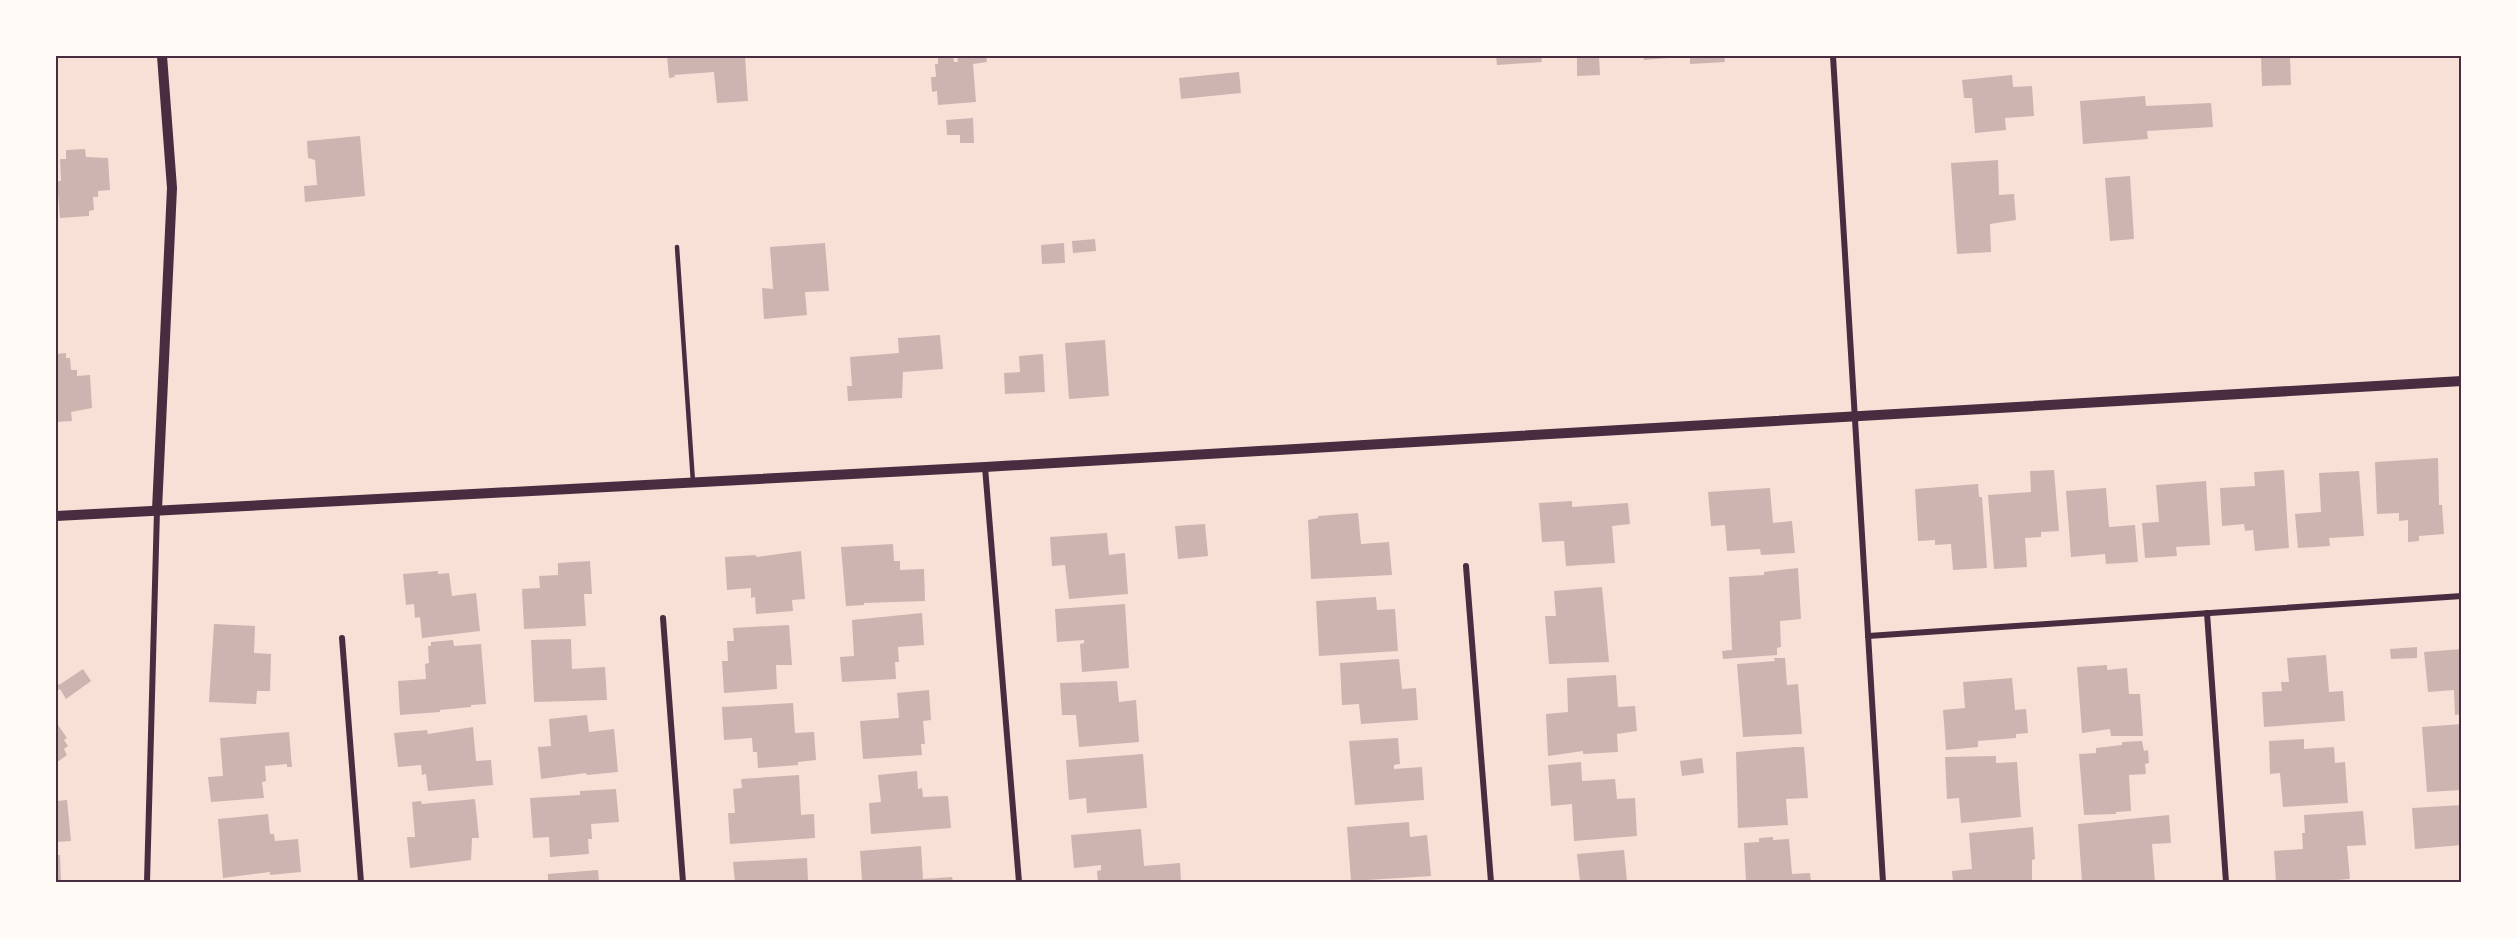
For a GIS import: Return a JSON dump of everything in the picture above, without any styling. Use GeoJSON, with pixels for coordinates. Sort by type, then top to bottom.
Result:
{"type":"FeatureCollection","features":[{"type":"Feature","properties":{"kind":"street"},"geometry":{"type":"LineString","coordinates":[[147,882],[157,510],[172,188],[162,56]]}},
{"type":"Feature","properties":{"kind":"street"},"geometry":{"type":"LineString","coordinates":[[1833,56],[1883,882]]}},
{"type":"Feature","properties":{"kind":"street"},"geometry":{"type":"LineString","coordinates":[[56,516],[985,467],[2462,381]]}},
{"type":"Feature","properties":{"kind":"street"},"geometry":{"type":"LineString","coordinates":[[985,467],[1018,882]]}},
{"type":"Feature","properties":{"kind":"street"},"geometry":{"type":"LineString","coordinates":[[1466,566],[1491,882]]}},
{"type":"Feature","properties":{"kind":"street"},"geometry":{"type":"LineString","coordinates":[[1868,636],[2462,596]]}},
{"type":"Feature","properties":{"kind":"street"},"geometry":{"type":"LineString","coordinates":[[2207,613],[2226,882]]}},
{"type":"Feature","properties":{"kind":"street"},"geometry":{"type":"LineString","coordinates":[[663,618],[683,882]]}},
{"type":"Feature","properties":{"kind":"street"},"geometry":{"type":"LineString","coordinates":[[342,638],[361,882]]}},
{"type":"Feature","properties":{"kind":"lane"},"geometry":{"type":"LineString","coordinates":[[677,247],[693,482]]}},
{"type":"Feature","properties":{"kind":"building"},"geometry":{"type":"Polygon","coordinates":[[[667,56],[745,56],[748,101],[717,103],[714,72],[674,75],[675,77],[669,78],[667,56]]]}},
{"type":"Feature","properties":{"kind":"building"},"geometry":{"type":"Polygon","coordinates":[[[938,56],[953,56],[954,62],[958,62],[957,56],[986,56],[987,62],[973,64],[976,102],[938,105],[937,91],[932,92],[931,77],[936,77],[935,64],[938,64],[938,56]]]}},
{"type":"Feature","properties":{"kind":"building"},"geometry":{"type":"Polygon","coordinates":[[[1496,56],[1541,56],[1542,62],[1497,65],[1496,56]]]}},
{"type":"Feature","properties":{"kind":"building"},"geometry":{"type":"Polygon","coordinates":[[[1577,56],[1599,56],[1600,75],[1577,76],[1577,56]]]}},
{"type":"Feature","properties":{"kind":"building"},"geometry":{"type":"Polygon","coordinates":[[[1643,56],[1680,56],[1680,57],[1644,60],[1643,56]]]}},
{"type":"Feature","properties":{"kind":"building"},"geometry":{"type":"Polygon","coordinates":[[[1690,56],[1724,56],[1725,62],[1690,64],[1690,56]]]}},
{"type":"Feature","properties":{"kind":"building"},"geometry":{"type":"Polygon","coordinates":[[[2261,56],[2290,56],[2291,85],[2262,86],[2261,56]]]}},
{"type":"Feature","properties":{"kind":"building"},"geometry":{"type":"Polygon","coordinates":[[[1239,72],[1241,93],[1181,99],[1179,78],[1239,72]]]}},
{"type":"Feature","properties":{"kind":"building"},"geometry":{"type":"Polygon","coordinates":[[[2012,75],[2013,87],[2032,86],[2034,116],[2005,118],[2006,130],[1975,133],[1972,98],[1964,98],[1962,80],[2012,75]]]}},
{"type":"Feature","properties":{"kind":"building"},"geometry":{"type":"Polygon","coordinates":[[[2145,96],[2146,106],[2211,103],[2213,127],[2147,131],[2148,139],[2083,144],[2080,101],[2145,96]]]}},
{"type":"Feature","properties":{"kind":"building"},"geometry":{"type":"Polygon","coordinates":[[[973,118],[974,143],[960,143],[960,135],[947,135],[946,120],[973,118]]]}},
{"type":"Feature","properties":{"kind":"building"},"geometry":{"type":"Polygon","coordinates":[[[360,136],[365,196],[305,202],[304,186],[317,185],[315,160],[308,158],[307,141],[360,136]]]}},
{"type":"Feature","properties":{"kind":"building"},"geometry":{"type":"Polygon","coordinates":[[[85,149],[86,157],[108,158],[110,190],[98,191],[98,197],[93,197],[94,210],[89,211],[89,216],[60,218],[57,181],[61,181],[60,159],[66,159],[66,150],[85,149]]]}},
{"type":"Feature","properties":{"kind":"building"},"geometry":{"type":"Polygon","coordinates":[[[1998,160],[1999,195],[2014,194],[2016,220],[1990,224],[1991,252],[1957,254],[1951,163],[1998,160]]]}},
{"type":"Feature","properties":{"kind":"building"},"geometry":{"type":"Polygon","coordinates":[[[2130,176],[2134,239],[2110,241],[2105,178],[2130,176]]]}},
{"type":"Feature","properties":{"kind":"building"},"geometry":{"type":"Polygon","coordinates":[[[1095,239],[1096,251],[1073,253],[1072,241],[1095,239]]]}},
{"type":"Feature","properties":{"kind":"building"},"geometry":{"type":"Polygon","coordinates":[[[825,243],[829,291],[805,292],[807,315],[764,319],[762,288],[773,289],[770,247],[825,243]]]}},
{"type":"Feature","properties":{"kind":"building"},"geometry":{"type":"Polygon","coordinates":[[[1064,243],[1065,263],[1042,264],[1041,245],[1064,243]]]}},
{"type":"Feature","properties":{"kind":"building"},"geometry":{"type":"Polygon","coordinates":[[[940,335],[943,369],[903,372],[902,398],[848,401],[847,386],[852,386],[850,357],[899,353],[898,338],[940,335]]]}},
{"type":"Feature","properties":{"kind":"building"},"geometry":{"type":"Polygon","coordinates":[[[1105,340],[1109,396],[1069,399],[1065,343],[1105,340]]]}},
{"type":"Feature","properties":{"kind":"building"},"geometry":{"type":"Polygon","coordinates":[[[66,353],[66,358],[70,358],[71,370],[77,370],[77,376],[90,375],[92,408],[71,412],[72,421],[56,422],[56,354],[66,353]]]}},
{"type":"Feature","properties":{"kind":"building"},"geometry":{"type":"Polygon","coordinates":[[[1043,354],[1045,392],[1005,394],[1004,373],[1020,372],[1019,356],[1043,354]]]}},
{"type":"Feature","properties":{"kind":"building"},"geometry":{"type":"Polygon","coordinates":[[[2438,458],[2439,505],[2442,505],[2444,534],[2419,536],[2419,541],[2408,542],[2408,520],[2399,521],[2399,513],[2377,514],[2375,462],[2438,458]]]}},
{"type":"Feature","properties":{"kind":"building"},"geometry":{"type":"Polygon","coordinates":[[[2054,470],[2059,531],[2041,532],[2041,537],[2025,538],[2027,567],[1994,569],[1988,495],[2031,492],[2030,471],[2054,470]]]}},
{"type":"Feature","properties":{"kind":"building"},"geometry":{"type":"Polygon","coordinates":[[[2284,470],[2289,548],[2255,551],[2253,530],[2245,531],[2244,524],[2222,526],[2220,488],[2255,486],[2254,472],[2284,470]]]}},
{"type":"Feature","properties":{"kind":"building"},"geometry":{"type":"Polygon","coordinates":[[[2359,471],[2364,536],[2329,538],[2330,546],[2298,548],[2295,514],[2321,512],[2319,473],[2359,471]]]}},
{"type":"Feature","properties":{"kind":"building"},"geometry":{"type":"Polygon","coordinates":[[[2206,481],[2210,545],[2176,547],[2177,556],[2145,558],[2142,523],[2159,522],[2156,485],[2206,481]]]}},
{"type":"Feature","properties":{"kind":"building"},"geometry":{"type":"Polygon","coordinates":[[[1978,484],[1979,497],[1982,497],[1987,568],[1953,570],[1951,544],[1935,545],[1935,540],[1918,541],[1915,489],[1978,484]]]}},
{"type":"Feature","properties":{"kind":"building"},"geometry":{"type":"Polygon","coordinates":[[[1770,488],[1773,523],[1792,521],[1795,553],[1761,555],[1760,549],[1727,551],[1725,525],[1711,526],[1708,492],[1770,488]]]}},
{"type":"Feature","properties":{"kind":"building"},"geometry":{"type":"Polygon","coordinates":[[[2106,488],[2109,527],[2135,525],[2138,562],[2106,564],[2105,554],[2071,557],[2066,491],[2106,488]]]}},
{"type":"Feature","properties":{"kind":"building"},"geometry":{"type":"Polygon","coordinates":[[[1572,501],[1572,507],[1628,503],[1630,524],[1612,526],[1615,563],[1566,566],[1564,541],[1542,542],[1539,503],[1572,501]]]}},
{"type":"Feature","properties":{"kind":"building"},"geometry":{"type":"Polygon","coordinates":[[[1358,513],[1361,544],[1389,542],[1392,575],[1311,579],[1308,520],[1318,518],[1318,516],[1358,513]]]}},
{"type":"Feature","properties":{"kind":"building"},"geometry":{"type":"Polygon","coordinates":[[[1205,524],[1208,556],[1178,559],[1175,526],[1205,524]]]}},
{"type":"Feature","properties":{"kind":"building"},"geometry":{"type":"Polygon","coordinates":[[[1107,533],[1109,555],[1125,553],[1128,594],[1069,599],[1065,565],[1052,566],[1050,537],[1107,533]]]}},
{"type":"Feature","properties":{"kind":"building"},"geometry":{"type":"Polygon","coordinates":[[[893,544],[894,561],[900,561],[900,570],[924,569],[925,601],[864,603],[864,605],[846,606],[841,547],[893,544]]]}},
{"type":"Feature","properties":{"kind":"building"},"geometry":{"type":"Polygon","coordinates":[[[801,551],[805,599],[792,600],[793,611],[756,614],[755,597],[751,598],[751,588],[727,590],[725,557],[756,555],[756,557],[801,551]]]}},
{"type":"Feature","properties":{"kind":"building"},"geometry":{"type":"Polygon","coordinates":[[[590,561],[592,594],[584,594],[586,626],[524,629],[522,589],[540,588],[539,576],[558,575],[558,563],[590,561]]]}},
{"type":"Feature","properties":{"kind":"building"},"geometry":{"type":"Polygon","coordinates":[[[1798,568],[1801,619],[1780,621],[1781,647],[1777,648],[1777,655],[1723,659],[1722,651],[1732,650],[1729,577],[1764,575],[1764,572],[1798,568]]]}},
{"type":"Feature","properties":{"kind":"building"},"geometry":{"type":"Polygon","coordinates":[[[438,571],[438,574],[449,573],[452,596],[476,593],[480,631],[422,638],[420,617],[415,618],[414,604],[406,605],[403,574],[438,571]]]}},
{"type":"Feature","properties":{"kind":"building"},"geometry":{"type":"Polygon","coordinates":[[[1602,587],[1609,662],[1549,664],[1545,616],[1556,616],[1554,591],[1602,587]]]}},
{"type":"Feature","properties":{"kind":"building"},"geometry":{"type":"Polygon","coordinates":[[[1376,597],[1377,610],[1395,609],[1398,651],[1319,656],[1316,601],[1376,597]]]}},
{"type":"Feature","properties":{"kind":"building"},"geometry":{"type":"Polygon","coordinates":[[[1125,604],[1129,668],[1082,672],[1080,644],[1084,643],[1084,640],[1057,642],[1055,609],[1125,604]]]}},
{"type":"Feature","properties":{"kind":"building"},"geometry":{"type":"Polygon","coordinates":[[[922,613],[924,645],[898,647],[899,662],[895,662],[896,679],[842,682],[840,657],[854,656],[852,620],[922,613]]]}},
{"type":"Feature","properties":{"kind":"building"},"geometry":{"type":"Polygon","coordinates":[[[214,624],[255,626],[254,653],[271,654],[270,691],[257,691],[256,704],[209,702],[214,624]]]}},
{"type":"Feature","properties":{"kind":"building"},"geometry":{"type":"Polygon","coordinates":[[[789,625],[792,665],[776,665],[777,689],[724,693],[722,661],[728,661],[727,641],[734,641],[733,628],[789,625]]]}},
{"type":"Feature","properties":{"kind":"building"},"geometry":{"type":"Polygon","coordinates":[[[571,639],[572,669],[605,667],[607,700],[534,702],[531,640],[571,639]]]}},
{"type":"Feature","properties":{"kind":"building"},"geometry":{"type":"Polygon","coordinates":[[[453,640],[454,646],[481,644],[486,704],[440,710],[440,712],[400,715],[398,681],[426,679],[425,664],[429,663],[428,646],[431,646],[431,642],[453,640]]]}},
{"type":"Feature","properties":{"kind":"building"},"geometry":{"type":"Polygon","coordinates":[[[2417,647],[2417,658],[2391,659],[2390,649],[2417,647]]]}},
{"type":"Feature","properties":{"kind":"building"},"geometry":{"type":"Polygon","coordinates":[[[2462,649],[2462,714],[2455,715],[2454,690],[2428,692],[2424,652],[2462,649]]]}},
{"type":"Feature","properties":{"kind":"building"},"geometry":{"type":"Polygon","coordinates":[[[2326,655],[2329,692],[2343,691],[2345,721],[2264,727],[2262,692],[2282,691],[2281,682],[2289,682],[2287,658],[2326,655]]]}},
{"type":"Feature","properties":{"kind":"building"},"geometry":{"type":"Polygon","coordinates":[[[1774,658],[1785,658],[1787,685],[1798,684],[1802,734],[1743,737],[1737,664],[1775,661],[1774,658]]]}},
{"type":"Feature","properties":{"kind":"building"},"geometry":{"type":"Polygon","coordinates":[[[1399,659],[1402,689],[1416,688],[1418,720],[1361,724],[1359,704],[1342,705],[1340,663],[1399,659]]]}},
{"type":"Feature","properties":{"kind":"building"},"geometry":{"type":"Polygon","coordinates":[[[2107,665],[2107,670],[2127,668],[2129,694],[2140,694],[2143,736],[2111,736],[2110,729],[2082,733],[2077,667],[2107,665]]]}},
{"type":"Feature","properties":{"kind":"building"},"geometry":{"type":"Polygon","coordinates":[[[83,669],[91,681],[66,699],[60,689],[56,691],[56,679],[59,685],[83,669]]]}},
{"type":"Feature","properties":{"kind":"building"},"geometry":{"type":"Polygon","coordinates":[[[1616,675],[1618,707],[1635,706],[1637,731],[1617,734],[1618,752],[1583,754],[1583,751],[1548,756],[1546,714],[1568,712],[1567,678],[1616,675]]]}},
{"type":"Feature","properties":{"kind":"building"},"geometry":{"type":"Polygon","coordinates":[[[2012,678],[2015,710],[2026,709],[2028,733],[2016,734],[2016,738],[1978,741],[1978,747],[1946,750],[1943,710],[1965,708],[1963,682],[2012,678]]]}},
{"type":"Feature","properties":{"kind":"building"},"geometry":{"type":"Polygon","coordinates":[[[1117,681],[1119,702],[1136,700],[1139,742],[1079,747],[1076,715],[1062,715],[1060,683],[1117,681]]]}},
{"type":"Feature","properties":{"kind":"building"},"geometry":{"type":"Polygon","coordinates":[[[929,690],[931,720],[923,721],[925,744],[921,744],[922,755],[863,759],[860,721],[899,718],[897,693],[929,690]]]}},
{"type":"Feature","properties":{"kind":"building"},"geometry":{"type":"Polygon","coordinates":[[[793,703],[795,733],[814,732],[816,760],[798,762],[798,765],[758,768],[757,752],[753,752],[752,738],[724,740],[722,707],[793,703]]]}},
{"type":"Feature","properties":{"kind":"building"},"geometry":{"type":"Polygon","coordinates":[[[587,715],[589,732],[614,729],[618,772],[587,775],[586,773],[541,779],[538,747],[551,746],[549,719],[587,715]]]}},
{"type":"Feature","properties":{"kind":"building"},"geometry":{"type":"Polygon","coordinates":[[[56,722],[67,738],[64,740],[68,746],[64,749],[67,755],[56,763],[56,722]]]}},
{"type":"Feature","properties":{"kind":"building"},"geometry":{"type":"Polygon","coordinates":[[[2462,724],[2462,790],[2427,792],[2422,727],[2462,724]]]}},
{"type":"Feature","properties":{"kind":"building"},"geometry":{"type":"Polygon","coordinates":[[[473,727],[476,761],[491,760],[493,785],[428,791],[426,774],[422,775],[421,765],[398,767],[394,733],[427,730],[428,734],[473,727]]]}},
{"type":"Feature","properties":{"kind":"building"},"geometry":{"type":"Polygon","coordinates":[[[289,732],[292,767],[287,767],[287,764],[265,766],[266,781],[262,782],[264,798],[211,802],[208,777],[223,776],[220,738],[289,732]]]}},
{"type":"Feature","properties":{"kind":"building"},"geometry":{"type":"Polygon","coordinates":[[[1398,738],[1400,764],[1394,765],[1394,769],[1422,767],[1424,800],[1355,805],[1349,741],[1398,738]]]}},
{"type":"Feature","properties":{"kind":"building"},"geometry":{"type":"Polygon","coordinates":[[[2304,739],[2304,749],[2334,747],[2335,763],[2345,762],[2348,803],[2283,807],[2280,773],[2270,774],[2269,741],[2304,739]]]}},
{"type":"Feature","properties":{"kind":"building"},"geometry":{"type":"Polygon","coordinates":[[[2142,741],[2144,751],[2148,750],[2149,763],[2145,764],[2146,774],[2129,775],[2131,811],[2084,815],[2079,754],[2096,753],[2096,748],[2122,745],[2122,742],[2142,741]]]}},
{"type":"Feature","properties":{"kind":"building"},"geometry":{"type":"Polygon","coordinates":[[[1804,747],[1808,798],[1786,799],[1788,825],[1738,828],[1736,752],[1804,747]]]}},
{"type":"Feature","properties":{"kind":"building"},"geometry":{"type":"Polygon","coordinates":[[[1143,754],[1147,808],[1087,813],[1086,798],[1069,800],[1066,760],[1143,754]]]}},
{"type":"Feature","properties":{"kind":"building"},"geometry":{"type":"Polygon","coordinates":[[[1996,756],[1996,763],[2017,762],[2021,817],[1961,823],[1959,798],[1947,799],[1945,757],[1996,756]]]}},
{"type":"Feature","properties":{"kind":"building"},"geometry":{"type":"Polygon","coordinates":[[[1702,758],[1704,773],[1682,776],[1680,761],[1702,758]]]}},
{"type":"Feature","properties":{"kind":"building"},"geometry":{"type":"Polygon","coordinates":[[[1581,762],[1582,781],[1615,779],[1617,799],[1635,798],[1637,836],[1574,841],[1572,804],[1551,806],[1548,765],[1581,762]]]}},
{"type":"Feature","properties":{"kind":"building"},"geometry":{"type":"Polygon","coordinates":[[[917,771],[918,789],[922,788],[923,797],[948,796],[951,828],[871,834],[869,803],[881,802],[878,775],[917,771]]]}},
{"type":"Feature","properties":{"kind":"building"},"geometry":{"type":"Polygon","coordinates":[[[799,775],[801,815],[814,814],[815,838],[730,844],[728,813],[735,813],[733,789],[742,788],[741,779],[799,775]]]}},
{"type":"Feature","properties":{"kind":"building"},"geometry":{"type":"Polygon","coordinates":[[[616,789],[619,822],[591,824],[592,839],[588,839],[589,854],[550,857],[549,837],[533,838],[530,798],[580,795],[580,791],[616,789]]]}},
{"type":"Feature","properties":{"kind":"building"},"geometry":{"type":"Polygon","coordinates":[[[475,799],[479,838],[472,838],[471,860],[410,868],[407,837],[415,837],[412,802],[421,801],[422,804],[475,799]]]}},
{"type":"Feature","properties":{"kind":"building"},"geometry":{"type":"Polygon","coordinates":[[[67,800],[71,841],[56,842],[56,801],[67,800]]]}},
{"type":"Feature","properties":{"kind":"building"},"geometry":{"type":"Polygon","coordinates":[[[2462,805],[2462,845],[2415,849],[2412,808],[2462,805]]]}},
{"type":"Feature","properties":{"kind":"building"},"geometry":{"type":"Polygon","coordinates":[[[2363,811],[2366,845],[2347,846],[2350,879],[2276,882],[2274,851],[2303,849],[2304,815],[2363,811]]]}},
{"type":"Feature","properties":{"kind":"building"},"geometry":{"type":"Polygon","coordinates":[[[268,814],[270,834],[274,834],[275,841],[298,839],[301,872],[270,875],[270,872],[223,878],[218,819],[268,814]]]}},
{"type":"Feature","properties":{"kind":"building"},"geometry":{"type":"Polygon","coordinates":[[[2169,815],[2171,843],[2152,844],[2155,882],[2082,882],[2078,824],[2169,815]]]}},
{"type":"Feature","properties":{"kind":"building"},"geometry":{"type":"Polygon","coordinates":[[[1409,822],[1410,837],[1427,835],[1431,876],[1351,881],[1347,827],[1409,822]]]}},
{"type":"Feature","properties":{"kind":"building"},"geometry":{"type":"Polygon","coordinates":[[[2033,827],[2035,859],[2032,860],[2032,882],[1953,882],[1952,871],[1972,869],[1969,833],[2033,827]]]}},
{"type":"Feature","properties":{"kind":"building"},"geometry":{"type":"Polygon","coordinates":[[[1141,829],[1144,866],[1180,863],[1181,882],[1098,882],[1097,871],[1101,870],[1101,865],[1074,868],[1071,835],[1141,829]]]}},
{"type":"Feature","properties":{"kind":"building"},"geometry":{"type":"Polygon","coordinates":[[[1773,837],[1773,840],[1789,839],[1792,874],[1810,873],[1811,882],[1746,882],[1744,843],[1759,842],[1759,838],[1773,837]]]}},
{"type":"Feature","properties":{"kind":"building"},"geometry":{"type":"Polygon","coordinates":[[[921,846],[923,879],[952,877],[953,882],[862,881],[860,851],[921,846]]]}},
{"type":"Feature","properties":{"kind":"building"},"geometry":{"type":"Polygon","coordinates":[[[1624,850],[1627,882],[1580,882],[1577,854],[1624,850]]]}},
{"type":"Feature","properties":{"kind":"building"},"geometry":{"type":"Polygon","coordinates":[[[56,855],[60,855],[61,882],[56,882],[56,855]]]}},
{"type":"Feature","properties":{"kind":"building"},"geometry":{"type":"Polygon","coordinates":[[[807,858],[808,882],[735,882],[733,862],[807,858]]]}},
{"type":"Feature","properties":{"kind":"building"},"geometry":{"type":"Polygon","coordinates":[[[598,870],[599,882],[548,882],[548,874],[598,870]]]}}]}
